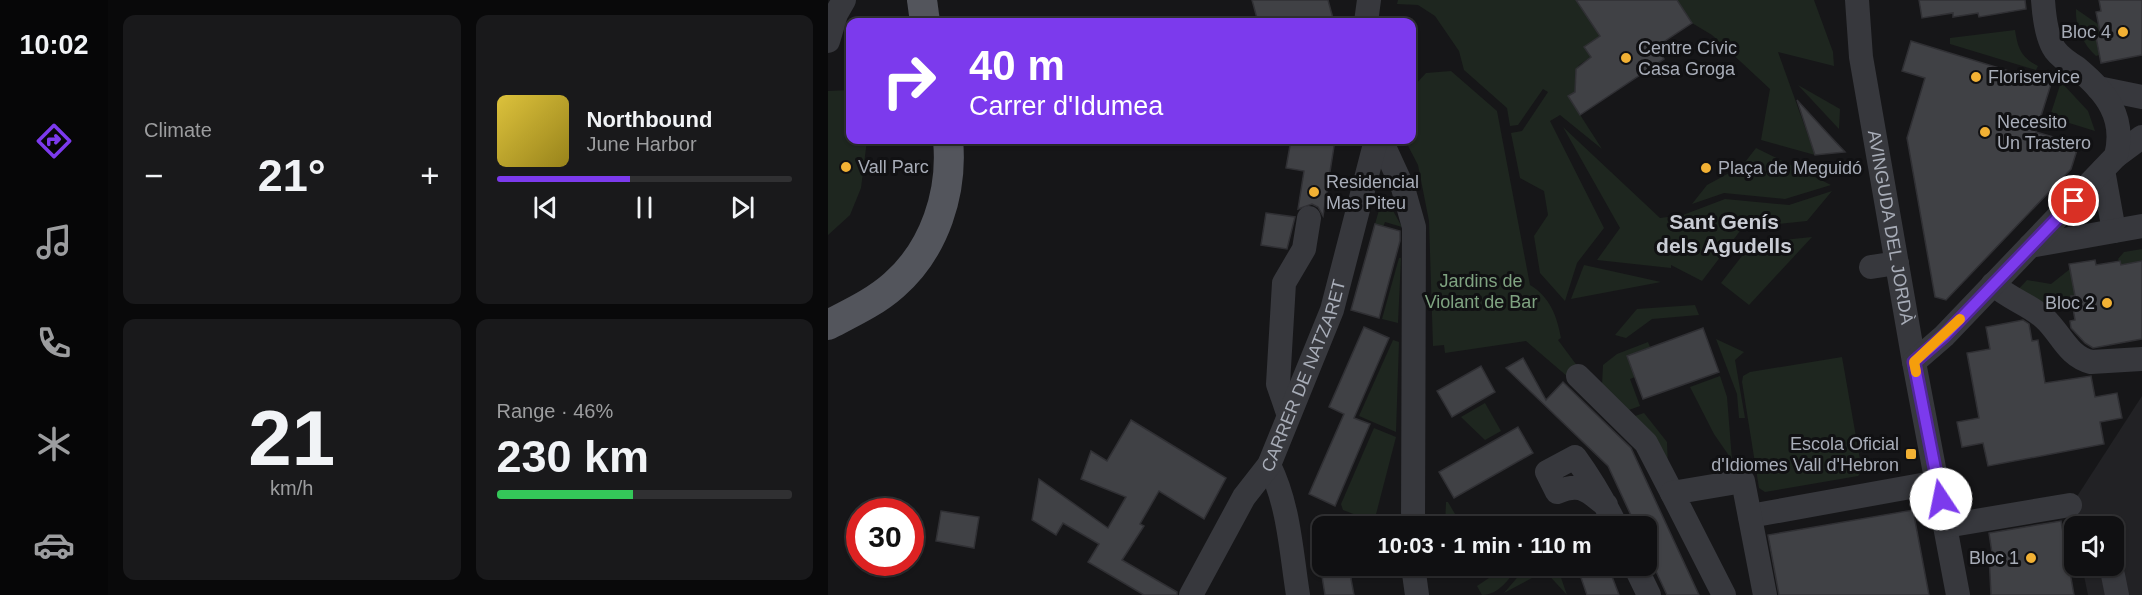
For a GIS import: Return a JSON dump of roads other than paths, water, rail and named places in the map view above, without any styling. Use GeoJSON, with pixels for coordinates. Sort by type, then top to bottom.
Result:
{"type":"FeatureCollection","features":[{"type":"Feature","properties":{"kind":"main road"},"geometry":{"type":"LineString","coordinates":[[922,0],[924,18]]}},
{"type":"Feature","properties":{"kind":"main road"},"geometry":{"type":"LineString","coordinates":[[936,0],[938,18]]}},
{"type":"Feature","properties":{"kind":"main road"},"geometry":{"type":"LineString","coordinates":[[828,311],[868,288],[906,250],[916,234],[930,198],[936,144]]}},
{"type":"Feature","properties":{"kind":"main road"},"geometry":{"type":"LineString","coordinates":[[828,325],[881,295],[907,272],[920,255],[935,226],[945,196],[950,156],[948,144]]}},
{"type":"Feature","properties":{"kind":"street"},"geometry":{"type":"LineString","coordinates":[[828,41],[836,14],[844,0]]}},
{"type":"Feature","properties":{"kind":"street"},"geometry":{"type":"LineString","coordinates":[[1367,18],[1369,0]]}},
{"type":"Feature","properties":{"kind":"street","name":"AVINGUDA DEL JORDÀ"},"geometry":{"type":"LineString","coordinates":[[1857,0],[1861,57],[1914,362],[1958,595]]}},
{"type":"Feature","properties":{"kind":"street"},"geometry":{"type":"LineString","coordinates":[[1914,362],[1944,336],[2110,163],[2119,144],[2119,120],[2114,108],[2098,88],[2054,49],[2044,17],[2043,0]]}},
{"type":"Feature","properties":{"kind":"street"},"geometry":{"type":"LineString","coordinates":[[2098,88],[2142,97]]}},
{"type":"Feature","properties":{"kind":"street","name":"CARRER DE NATZARET"},"geometry":{"type":"LineString","coordinates":[[1191,595],[1244,497],[1269,465],[1288,413],[1332,310],[1375,144]]}},
{"type":"Feature","properties":{"kind":"street"},"geometry":{"type":"LineString","coordinates":[[1384,144],[1403,188],[1414,227],[1413,516]]}},
{"type":"Feature","properties":{"kind":"street"},"geometry":{"type":"LineString","coordinates":[[2110,163],[2141,147]]}},
{"type":"Feature","properties":{"kind":"street"},"geometry":{"type":"LineString","coordinates":[[2110,163],[2114,231]]}},
{"type":"Feature","properties":{"kind":"street"},"geometry":{"type":"LineString","coordinates":[[1288,413],[1278,384],[1284,283],[1304,249],[1309,219]]}},
{"type":"Feature","properties":{"kind":"street"},"geometry":{"type":"LineString","coordinates":[[2030,246],[2142,226]]}},
{"type":"Feature","properties":{"kind":"street"},"geometry":{"type":"LineString","coordinates":[[1871,267],[1897,263]]}},
{"type":"Feature","properties":{"kind":"street"},"geometry":{"type":"LineString","coordinates":[[1993,284],[2006,297],[2043,316],[2070,351],[2083,360],[2091,362],[2142,359]]}},
{"type":"Feature","properties":{"kind":"street"},"geometry":{"type":"LineString","coordinates":[[1578,376],[1646,442],[1724,595]]}},
{"type":"Feature","properties":{"kind":"street"},"geometry":{"type":"LineString","coordinates":[[1269,465],[1279,485],[1284,507],[1298,595]]}},
{"type":"Feature","properties":{"kind":"street"},"geometry":{"type":"LineString","coordinates":[[1672,494],[1743,481],[1764,595]]}},
{"type":"Feature","properties":{"kind":"street"},"geometry":{"type":"LineString","coordinates":[[1750,516],[1938,482]]}},
{"type":"Feature","properties":{"kind":"street"},"geometry":{"type":"LineString","coordinates":[[1606,505],[1611,516]]}},
{"type":"Feature","properties":{"kind":"street"},"geometry":{"type":"LineString","coordinates":[[1946,526],[2070,505]]}},
{"type":"Feature","properties":{"kind":"street"},"geometry":{"type":"LineString","coordinates":[[1415,576],[1418,595]]}},
{"type":"Feature","properties":{"kind":"street"},"geometry":{"type":"LineString","coordinates":[[1640,576],[1649,595]]}},
{"type":"Feature","properties":{"kind":"place","name":"Bloc 4"},"geometry":{"type":"Point","coordinates":[2123,32]}},
{"type":"Feature","properties":{"kind":"place","name":"Centre Cívic Casa Groga"},"geometry":{"type":"Point","coordinates":[1626,58]}},
{"type":"Feature","properties":{"kind":"place","name":"Floriservice"},"geometry":{"type":"Point","coordinates":[1976,77]}},
{"type":"Feature","properties":{"kind":"place","name":"Necesito Un Trastero"},"geometry":{"type":"Point","coordinates":[1985,132]}},
{"type":"Feature","properties":{"kind":"place","name":"Vall Parc"},"geometry":{"type":"Point","coordinates":[846,167]}},
{"type":"Feature","properties":{"kind":"place","name":"Plaça de Meguidó"},"geometry":{"type":"Point","coordinates":[1706,168]}},
{"type":"Feature","properties":{"kind":"place","name":"Residencial Mas Piteu"},"geometry":{"type":"Point","coordinates":[1314,192]}},
{"type":"Feature","properties":{"kind":"place","name":"Bloc 2"},"geometry":{"type":"Point","coordinates":[2107,303]}},
{"type":"Feature","properties":{"kind":"place","name":"Escola Oficial d'Idiomes Vall d'Hebron"},"geometry":{"type":"Point","coordinates":[1911,454]}},
{"type":"Feature","properties":{"kind":"place","name":"Bloc 1"},"geometry":{"type":"Point","coordinates":[2031,558]}},
{"type":"Feature","properties":{"kind":"district","name":"Sant Genís dels Agudells"},"geometry":{"type":"Point","coordinates":[1724,234]}},
{"type":"Feature","properties":{"kind":"park label","name":"Jardins de Violant de Bar"},"geometry":{"type":"Point","coordinates":[1481,291]}}]}
